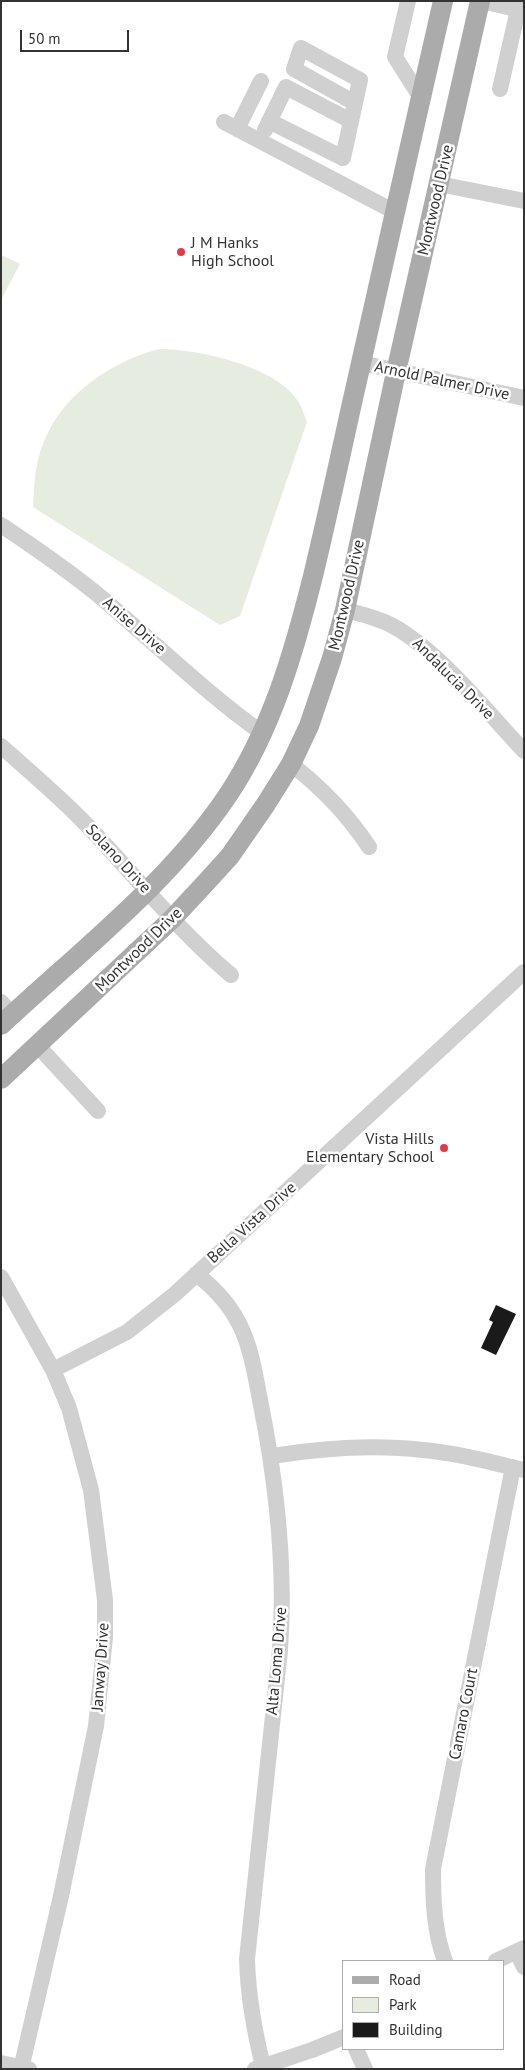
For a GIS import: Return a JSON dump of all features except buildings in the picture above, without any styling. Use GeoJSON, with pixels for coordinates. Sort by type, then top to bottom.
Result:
{"type":"FeatureCollection","features":[{"type":"Feature","properties":{"kind":"main road"},"geometry":{"type":"LineString","coordinates":[[5,1014],[147,891],[184,853],[230,793],[262,733],[279,695],[298,635],[443,1]]}},
{"type":"Feature","properties":{"kind":"main road","name":"Montwood Drive"},"geometry":{"type":"LineString","coordinates":[[1,1078],[172,919],[230,856],[291,764],[309,726],[332,658],[345,610],[396,372],[481,1]]}},
{"type":"Feature","properties":{"kind":"street"},"geometry":{"type":"LineString","coordinates":[[408,1],[396,57],[421,98]]}},
{"type":"Feature","properties":{"kind":"street"},"geometry":{"type":"LineString","coordinates":[[481,1],[521,8],[500,89]]}},
{"type":"Feature","properties":{"kind":"street"},"geometry":{"type":"LineString","coordinates":[[261,81],[230,126],[395,212]]}},
{"type":"Feature","properties":{"kind":"street"},"geometry":{"type":"LineString","coordinates":[[260,141],[286,87],[351,122]]}},
{"type":"Feature","properties":{"kind":"street"},"geometry":{"type":"LineString","coordinates":[[269,121],[343,158],[355,103]]}},
{"type":"Feature","properties":{"kind":"street"},"geometry":{"type":"LineString","coordinates":[[439,184],[524,201]]}},
{"type":"Feature","properties":{"kind":"street","name":"Arnold Palmer Drive"},"geometry":{"type":"LineString","coordinates":[[361,363],[524,398]]}},
{"type":"Feature","properties":{"kind":"street","name":"Anise Drive"},"geometry":{"type":"LineString","coordinates":[[1,524],[68,571],[164,652],[201,686],[262,733]]}},
{"type":"Feature","properties":{"kind":"street","name":"Andalucia Drive"},"geometry":{"type":"LineString","coordinates":[[345,610],[371,617],[392,626],[411,638],[455,678],[524,751]]}},
{"type":"Feature","properties":{"kind":"street","name":"Solano Drive"},"geometry":{"type":"LineString","coordinates":[[1,746],[46,785],[81,819],[203,952],[231,975]]}},
{"type":"Feature","properties":{"kind":"street"},"geometry":{"type":"LineString","coordinates":[[291,764],[330,798],[356,828],[369,847]]}},
{"type":"Feature","properties":{"kind":"street","name":"Bella Vista Drive"},"geometry":{"type":"LineString","coordinates":[[53,1370],[127,1332],[174,1294],[295,1185],[524,972]]}},
{"type":"Feature","properties":{"kind":"street"},"geometry":{"type":"LineString","coordinates":[[38,1045],[98,1110]]}},
{"type":"Feature","properties":{"kind":"street","name":"Alta Loma Drive"},"geometry":{"type":"LineString","coordinates":[[196,1274],[222,1298],[243,1331],[250,1351],[272,1456],[282,1571],[283,1607],[247,1959],[248,1995],[259,2068]]}},
{"type":"Feature","properties":{"kind":"street","name":"Janway Drive"},"geometry":{"type":"LineString","coordinates":[[1,1277],[53,1370],[69,1408],[91,1490],[105,1600],[105,1637],[96,1726],[24,2068]]}},
{"type":"Feature","properties":{"kind":"street"},"geometry":{"type":"LineString","coordinates":[[272,1456],[347,1447],[386,1447],[424,1450],[469,1457],[518,1468]]}},
{"type":"Feature","properties":{"kind":"street","name":"Camaro Court"},"geometry":{"type":"LineString","coordinates":[[446,1960],[437,1931],[433,1895],[433,1869],[518,1468]]}},
{"type":"Feature","properties":{"kind":"street"},"geometry":{"type":"LineString","coordinates":[[498,1960],[520,1950],[524,1967]]}},
{"type":"Feature","properties":{"kind":"street"},"geometry":{"type":"LineString","coordinates":[[259,2068],[342,2038]]}},
{"type":"Feature","properties":{"kind":"street"},"geometry":{"type":"LineString","coordinates":[[356,2050],[365,2069]]}},
{"type":"Feature","properties":{"kind":"street"},"geometry":{"type":"LineString","coordinates":[[1,2063],[24,2068]]}},
{"type":"Feature","properties":{"kind":"green space"},"geometry":{"type":"Polygon","coordinates":[[[1,255],[20,264],[1,300],[1,255]]]}},
{"type":"Feature","properties":{"kind":"green space"},"geometry":{"type":"Polygon","coordinates":[[[159,349],[214,356],[255,369],[287,389],[298,401],[307,422],[240,616],[220,625],[33,507],[36,470],[43,443],[53,423],[66,405],[99,376],[138,356],[159,349]]]}},
{"type":"Feature","properties":{"kind":"place","name":"J M Hanks High School"},"geometry":{"type":"Point","coordinates":[181,252]}},
{"type":"Feature","properties":{"kind":"place","name":"Vista Hills Elementary School"},"geometry":{"type":"Point","coordinates":[444,1148]}}]}
